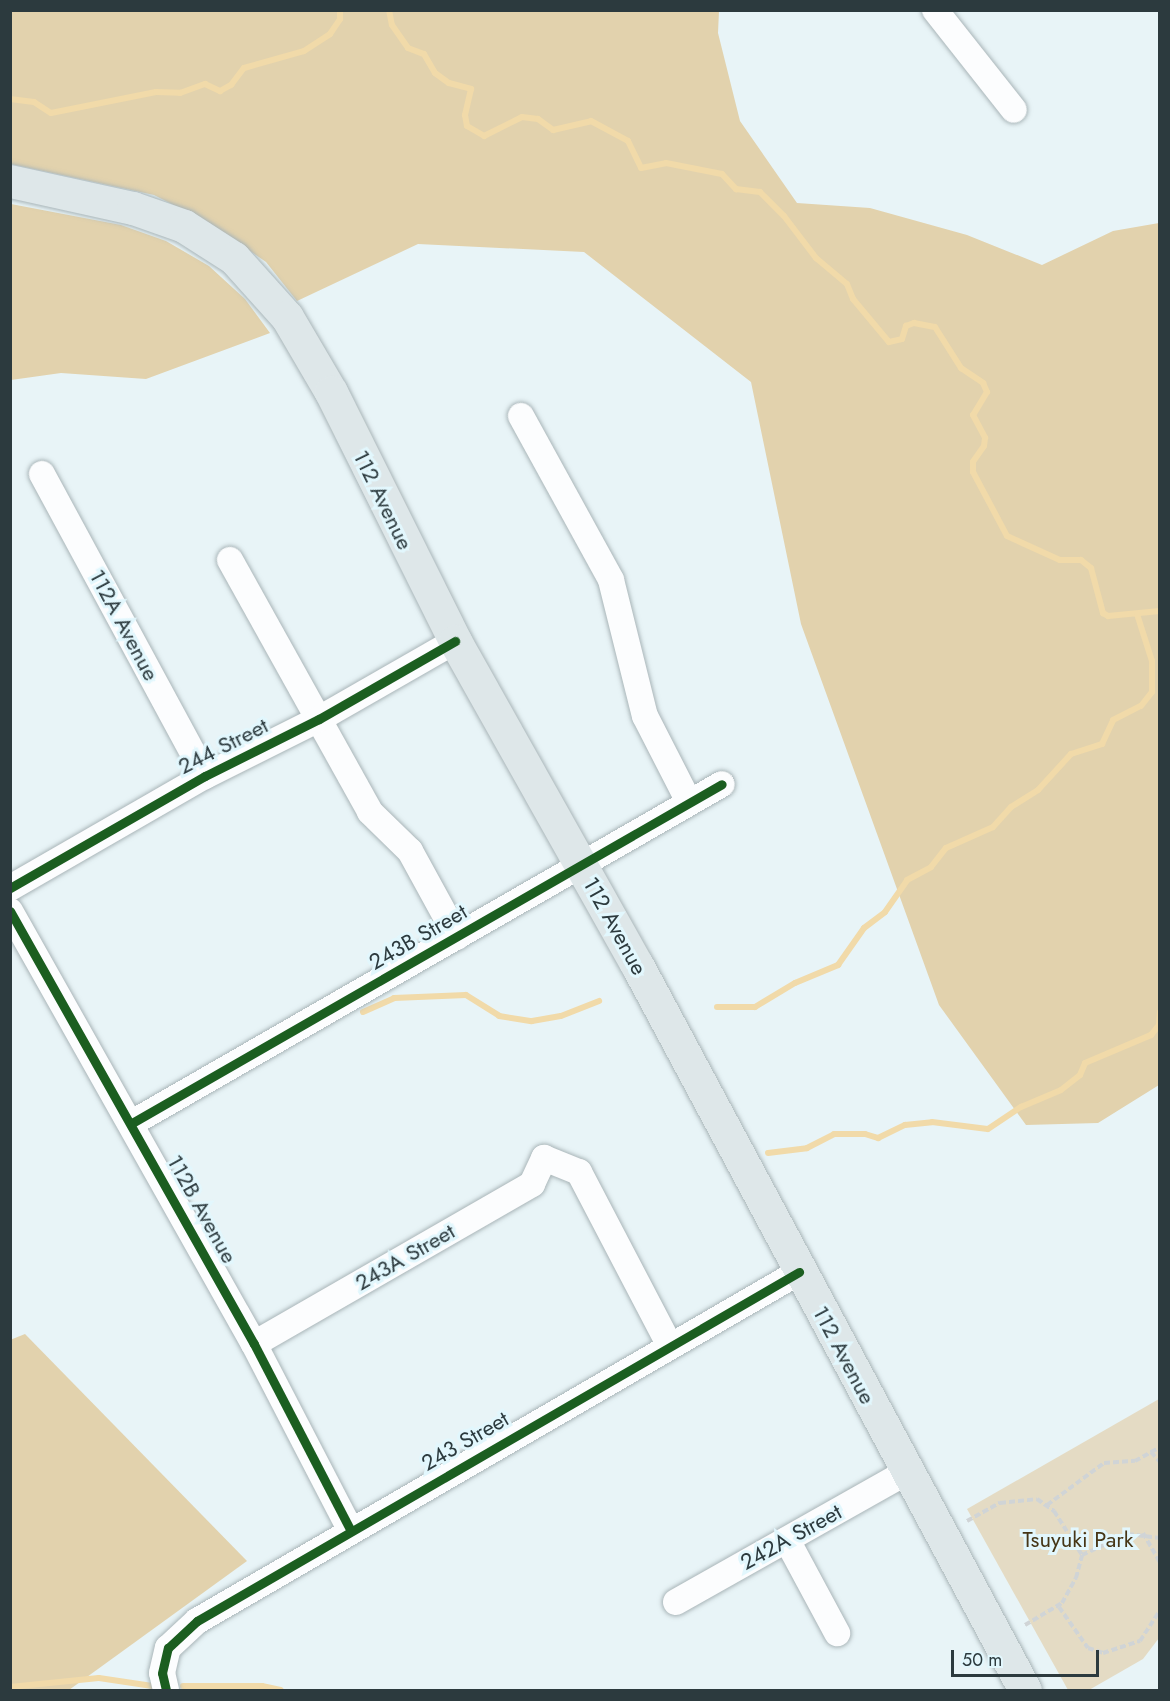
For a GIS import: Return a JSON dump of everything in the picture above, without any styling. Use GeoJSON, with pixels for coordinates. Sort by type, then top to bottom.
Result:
{"type":"FeatureCollection","features":[{"type":"Feature","properties":{"kind":"main road","name":"112 Avenue"},"geometry":{"type":"LineString","coordinates":[[10,181],[156,215],[211,241],[254,276],[287,317],[331,392],[455,641],[582,866],[1025,1690]]}},
{"type":"Feature","properties":{"kind":"street"},"geometry":{"type":"LineString","coordinates":[[935,10],[1014,110]]}},
{"type":"Feature","properties":{"kind":"street"},"geometry":{"type":"LineString","coordinates":[[521,416],[611,580],[645,716],[689,802]]}},
{"type":"Feature","properties":{"kind":"street","name":"112A Avenue"},"geometry":{"type":"LineString","coordinates":[[42,474],[205,776]]}},
{"type":"Feature","properties":{"kind":"street"},"geometry":{"type":"LineString","coordinates":[[230,560],[370,812],[410,851],[457,937]]}},
{"type":"Feature","properties":{"kind":"street","name":"244 Street"},"geometry":{"type":"LineString","coordinates":[[10,888],[205,776],[319,719],[455,641]]}},
{"type":"Feature","properties":{"kind":"street","name":"243B Street"},"geometry":{"type":"LineString","coordinates":[[132,1123],[722,784]]}},
{"type":"Feature","properties":{"kind":"street","name":"112B Avenue"},"geometry":{"type":"LineString","coordinates":[[10,912],[132,1123],[254,1344],[350,1529]]}},
{"type":"Feature","properties":{"kind":"street","name":"243A Street"},"geometry":{"type":"LineString","coordinates":[[254,1344],[532,1184],[544,1158],[579,1172],[666,1332],[670,1346]]}},
{"type":"Feature","properties":{"kind":"street","name":"243 Street"},"geometry":{"type":"LineString","coordinates":[[166,1690],[164,1660],[180,1634],[197,1621],[350,1529],[799,1272]]}},
{"type":"Feature","properties":{"kind":"street","name":"242A Street"},"geometry":{"type":"LineString","coordinates":[[676,1602],[907,1472]]}},
{"type":"Feature","properties":{"kind":"street"},"geometry":{"type":"LineString","coordinates":[[787,1540],[837,1633]]}},
{"type":"Feature","properties":{"kind":"path"},"geometry":{"type":"LineString","coordinates":[[1047,1504],[1104,1463],[1135,1461],[1160,1447]]}},
{"type":"Feature","properties":{"kind":"path"},"geometry":{"type":"LineString","coordinates":[[1151,1452],[1160,1462]]}},
{"type":"Feature","properties":{"kind":"path"},"geometry":{"type":"LineString","coordinates":[[967,1521],[1000,1503],[1032,1498],[1047,1504],[1082,1555]]}},
{"type":"Feature","properties":{"kind":"path"},"geometry":{"type":"LineString","coordinates":[[1143,1533],[1160,1563]]}},
{"type":"Feature","properties":{"kind":"path"},"geometry":{"type":"LineString","coordinates":[[1025,1625],[1059,1607],[1076,1578],[1082,1555],[1112,1539],[1143,1533],[1160,1538]]}},
{"type":"Feature","properties":{"kind":"path"},"geometry":{"type":"LineString","coordinates":[[1059,1607],[1088,1648],[1103,1653],[1140,1641],[1160,1610]]}},
{"type":"Feature","properties":{"kind":"green space","name":"Tsuyuki Park"},"geometry":{"type":"Polygon","coordinates":[[[1159,1399],[1159,1638],[1143,1659],[1089,1690],[1068,1690],[967,1509],[1159,1399]]]}},
{"type":"Feature","properties":{"kind":"shaded area"},"geometry":{"type":"Polygon","coordinates":[[[10,11],[719,11],[718,33],[740,121],[797,203],[870,208],[967,235],[1042,265],[1113,231],[1159,223],[1159,1085],[1098,1123],[1026,1125],[939,1005],[801,624],[751,382],[584,252],[418,244],[297,301],[266,262],[211,224],[154,195],[11,164],[10,11]]]}},
{"type":"Feature","properties":{"kind":"shaded area"},"geometry":{"type":"Polygon","coordinates":[[[11,204],[121,225],[166,241],[209,266],[245,299],[270,333],[146,379],[61,373],[11,380],[11,204]]]}},
{"type":"Feature","properties":{"kind":"shaded area"},"geometry":{"type":"Polygon","coordinates":[[[25,1334],[247,1561],[69,1690],[11,1690],[10,1340],[25,1334]]]}},
{"type":"Feature","properties":{"kind":"waterway"},"geometry":{"type":"LineString","coordinates":[[10,99],[34,102],[51,113],[156,92],[180,93],[205,84],[220,91],[231,85],[244,68],[304,51],[330,34],[340,19],[340,10]]}},
{"type":"Feature","properties":{"kind":"waterway"},"geometry":{"type":"LineString","coordinates":[[389,10],[392,25],[408,48],[424,54],[435,73],[449,83],[471,89],[465,115],[467,126],[484,136],[522,117],[538,119],[553,130],[591,121],[628,141],[641,168],[666,163],[722,174],[736,189],[760,192],[784,216],[816,258],[847,284],[853,299],[889,342],[902,339],[906,326],[914,323],[935,327],[961,368],[983,383],[987,392],[973,415],[985,438],[984,446],[973,462],[973,472],[1007,536],[1060,560],[1081,560],[1091,568],[1103,613],[1108,616],[1160,611]]}},
{"type":"Feature","properties":{"kind":"waterway"},"geometry":{"type":"LineString","coordinates":[[717,1007],[755,1007],[795,983],[838,965],[864,928],[885,912],[907,880],[931,867],[946,848],[993,827],[1011,807],[1038,790],[1071,754],[1102,744],[1113,720],[1141,706],[1152,692],[1152,661],[1137,614]]}},
{"type":"Feature","properties":{"kind":"waterway"},"geometry":{"type":"LineString","coordinates":[[363,1012],[394,998],[466,995],[499,1016],[532,1021],[561,1016],[599,1001]]}},
{"type":"Feature","properties":{"kind":"waterway"},"geometry":{"type":"LineString","coordinates":[[768,1153],[807,1148],[834,1134],[865,1134],[878,1138],[905,1125],[932,1122],[988,1129],[1021,1107],[1061,1090],[1080,1075],[1085,1063],[1151,1035],[1159,1025],[1160,1012]]}},
{"type":"Feature","properties":{"kind":"waterway"},"geometry":{"type":"LineString","coordinates":[[10,1687],[99,1678],[152,1686]]}},
{"type":"Feature","properties":{"kind":"waterway"},"geometry":{"type":"LineString","coordinates":[[183,1686],[262,1686],[281,1690]]}},
{"type":"Feature","properties":{"kind":"cycle path"},"geometry":{"type":"LineString","coordinates":[[10,888],[205,776],[319,719],[455,641]]}},
{"type":"Feature","properties":{"kind":"cycle path"},"geometry":{"type":"LineString","coordinates":[[132,1123],[722,784]]}},
{"type":"Feature","properties":{"kind":"cycle path"},"geometry":{"type":"LineString","coordinates":[[10,911],[254,1344],[350,1529]]}},
{"type":"Feature","properties":{"kind":"cycle path"},"geometry":{"type":"LineString","coordinates":[[166,1690],[162,1673],[168,1648],[197,1621],[799,1272]]}}]}
